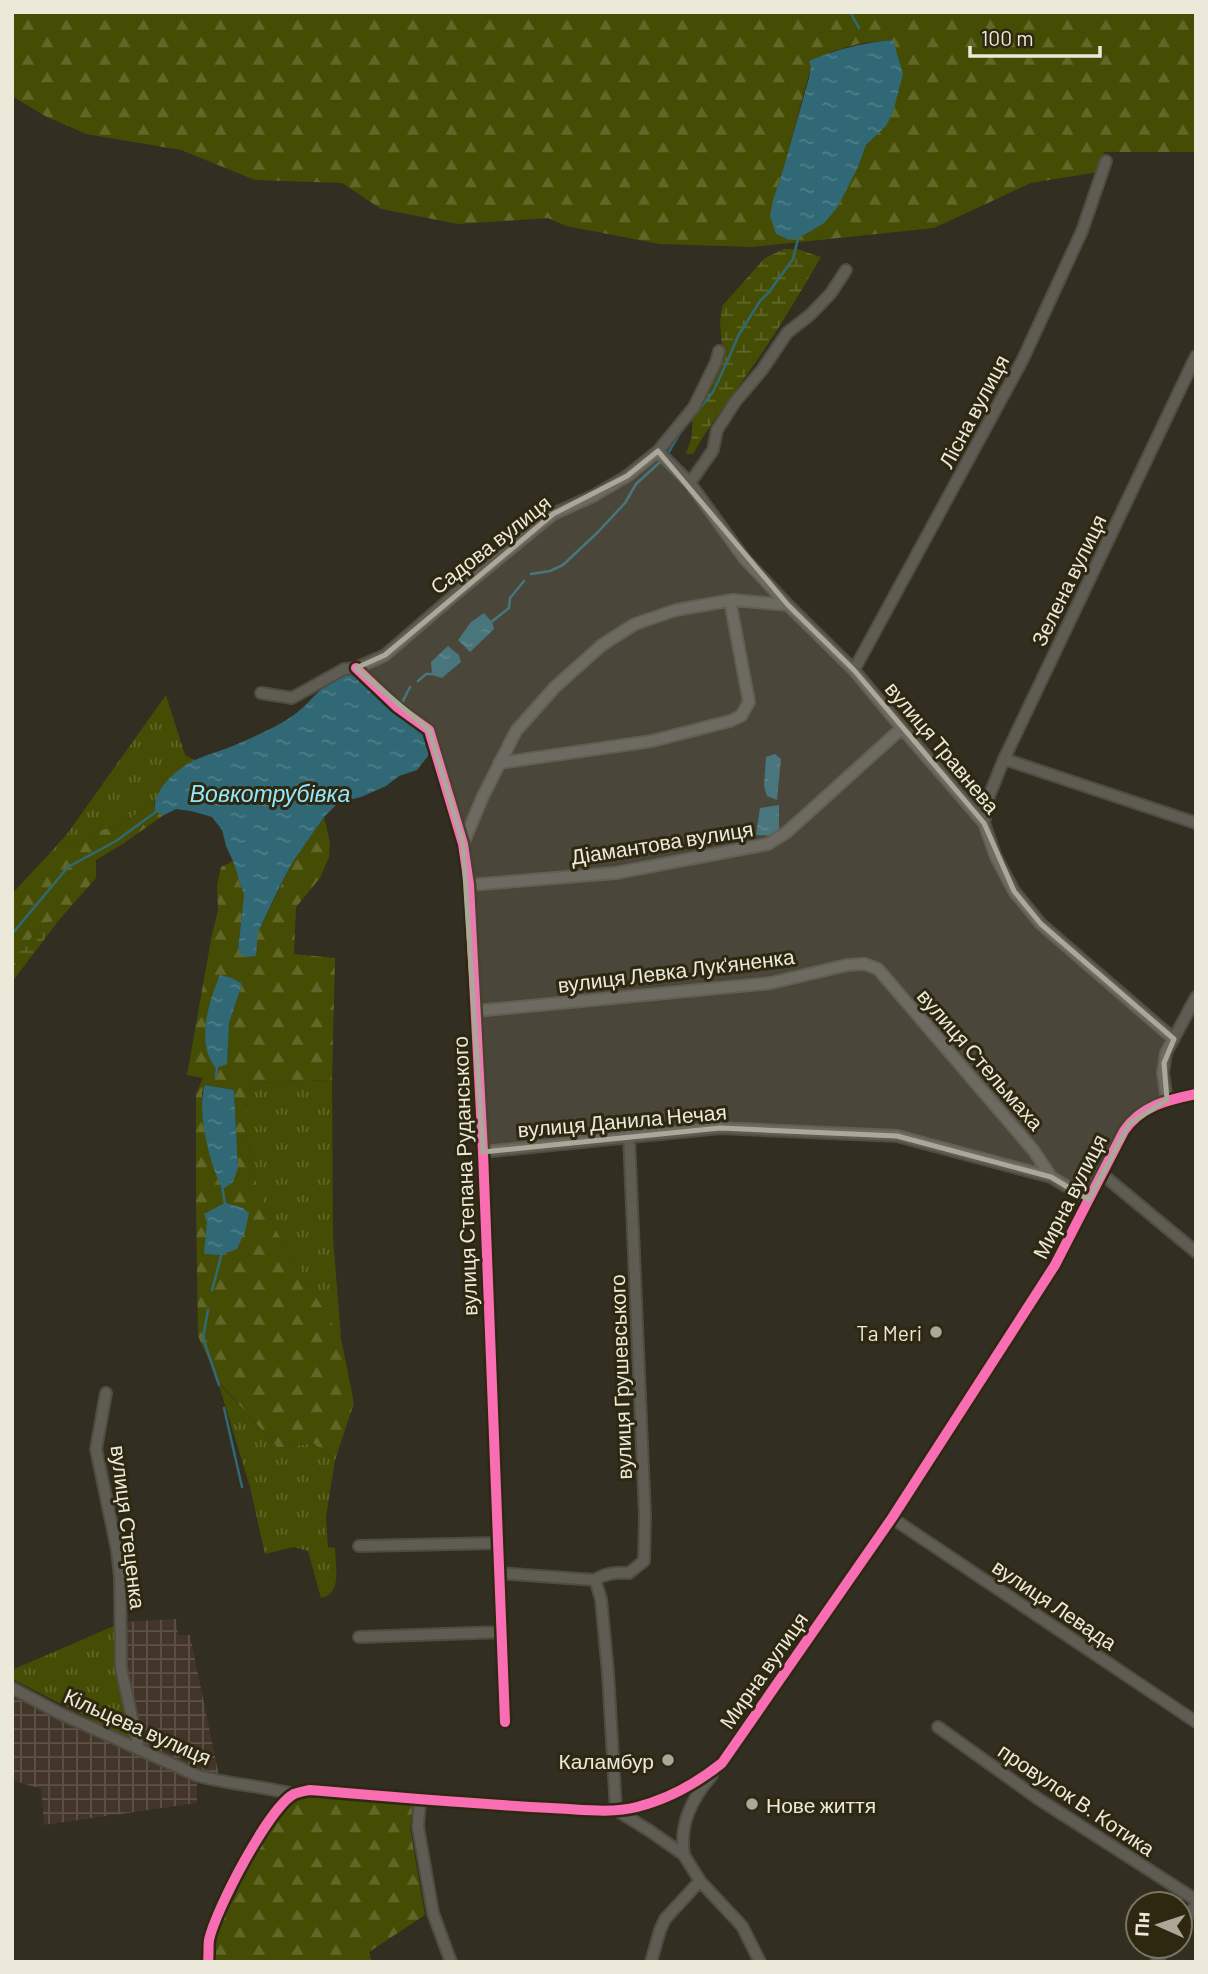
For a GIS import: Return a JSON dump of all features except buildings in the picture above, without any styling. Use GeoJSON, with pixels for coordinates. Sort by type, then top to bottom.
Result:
{"type":"FeatureCollection","features":[{"type":"Feature","properties":{"kind":"street","name":"Лісна вулиця"},"geometry":{"type":"LineString","coordinates":[[854,670],[1022,362],[1082,231],[1106,161]]}},
{"type":"Feature","properties":{"kind":"street"},"geometry":{"type":"LineString","coordinates":[[690,483],[713,450],[717,430],[735,402],[762,370],[787,332],[811,314],[831,293],[846,270]]}},
{"type":"Feature","properties":{"kind":"street","name":"Садова вулиця"},"geometry":{"type":"LineString","coordinates":[[261,693],[292,698],[344,669],[356,668],[385,655],[553,514],[593,496],[627,476],[658,451],[694,407],[719,351]]}},
{"type":"Feature","properties":{"kind":"street","name":"Зелена вулиця"},"geometry":{"type":"LineString","coordinates":[[984,823],[989,796],[1004,759],[1196,356]]}},
{"type":"Feature","properties":{"kind":"street","name":"вулиця Травнева"},"geometry":{"type":"LineString","coordinates":[[658,451],[690,483],[744,558],[854,670],[984,823],[996,857],[1014,891],[1041,924],[1174,1039]]}},
{"type":"Feature","properties":{"kind":"street"},"geometry":{"type":"LineString","coordinates":[[464,844],[516,731],[555,687],[602,645],[635,624],[676,610],[733,600],[788,605]]}},
{"type":"Feature","properties":{"kind":"street"},"geometry":{"type":"LineString","coordinates":[[499,763],[652,741],[741,716],[749,702],[731,606],[733,600]]}},
{"type":"Feature","properties":{"kind":"street","name":"вулиця Степана Руданського"},"geometry":{"type":"LineString","coordinates":[[356,668],[397,707],[429,730],[464,844],[470,885],[505,1722]]}},
{"type":"Feature","properties":{"kind":"street","name":"Діамантова вулиця"},"geometry":{"type":"LineString","coordinates":[[470,885],[615,873],[768,844],[787,832],[902,728]]}},
{"type":"Feature","properties":{"kind":"street"},"geometry":{"type":"LineString","coordinates":[[1004,759],[1196,823]]}},
{"type":"Feature","properties":{"kind":"street","name":"вулиця Левка Лук'яненка"},"geometry":{"type":"LineString","coordinates":[[476,1011],[771,983],[847,965],[865,964],[878,969]]}},
{"type":"Feature","properties":{"kind":"street","name":"вулиця Стельмаха"},"geometry":{"type":"LineString","coordinates":[[878,969],[1034,1150],[1051,1177]]}},
{"type":"Feature","properties":{"kind":"street"},"geometry":{"type":"LineString","coordinates":[[1167,1100],[1163,1073],[1166,1053],[1196,997]]}},
{"type":"Feature","properties":{"kind":"street","name":"Мирна вулиця"},"geometry":{"type":"LineString","coordinates":[[293,1794],[310,1790],[501,1806],[616,1810],[637,1807],[668,1796],[698,1781],[722,1763],[892,1518],[1055,1265],[1129,1124],[1149,1108],[1167,1100],[1196,1094]]}},
{"type":"Feature","properties":{"kind":"street","name":"вулиця Данила Нечая"},"geometry":{"type":"LineString","coordinates":[[483,1152],[720,1128],[897,1136],[1051,1177],[1089,1200]]}},
{"type":"Feature","properties":{"kind":"street","name":"вулиця Грушевського"},"geometry":{"type":"LineString","coordinates":[[499,1573],[595,1580],[615,1572],[629,1573],[644,1562],[645,1516],[629,1136]]}},
{"type":"Feature","properties":{"kind":"street"},"geometry":{"type":"LineString","coordinates":[[1102,1174],[1196,1252]]}},
{"type":"Feature","properties":{"kind":"street","name":"вулиця Стеценка"},"geometry":{"type":"LineString","coordinates":[[106,1393],[96,1449],[117,1550],[121,1668],[139,1749]]}},
{"type":"Feature","properties":{"kind":"street","name":"вулиця Левада"},"geometry":{"type":"LineString","coordinates":[[892,1518],[1196,1722]]}},
{"type":"Feature","properties":{"kind":"street"},"geometry":{"type":"LineString","coordinates":[[359,1546],[498,1543]]}},
{"type":"Feature","properties":{"kind":"street"},"geometry":{"type":"LineString","coordinates":[[595,1580],[601,1599],[608,1672],[616,1810],[684,1855],[701,1881],[742,1926],[760,1962]]}},
{"type":"Feature","properties":{"kind":"street"},"geometry":{"type":"LineString","coordinates":[[359,1637],[502,1632]]}},
{"type":"Feature","properties":{"kind":"street","name":"Кільцева вулиця"},"geometry":{"type":"LineString","coordinates":[[12,1688],[198,1776],[293,1794]]}},
{"type":"Feature","properties":{"kind":"street","name":"провулок В. Котика"},"geometry":{"type":"LineString","coordinates":[[938,1727],[1037,1798],[1196,1903]]}},
{"type":"Feature","properties":{"kind":"street"},"geometry":{"type":"LineString","coordinates":[[684,1855],[683,1833],[688,1812],[697,1793],[722,1763]]}},
{"type":"Feature","properties":{"kind":"street"},"geometry":{"type":"LineString","coordinates":[[208,1962],[209,1941],[215,1921],[231,1888],[265,1826],[293,1794]]}},
{"type":"Feature","properties":{"kind":"street"},"geometry":{"type":"LineString","coordinates":[[421,1800],[418,1828],[433,1913],[451,1962]]}},
{"type":"Feature","properties":{"kind":"street"},"geometry":{"type":"LineString","coordinates":[[651,1962],[665,1919],[701,1881]]}},
{"type":"Feature","properties":{"kind":"highlighted area"},"geometry":{"type":"Polygon","coordinates":[[[658,451],[788,605],[854,670],[984,823],[1014,891],[1041,924],[1174,1039],[1164,1063],[1167,1100],[1129,1124],[1089,1200],[1051,1177],[897,1136],[720,1128],[483,1152],[463,844],[429,730],[356,668],[385,655],[553,514],[627,476],[658,451]]]}},
{"type":"Feature","properties":{"kind":"shaded area"},"geometry":{"type":"Polygon","coordinates":[[[176,1619],[178,1635],[190,1635],[219,1776],[199,1771],[140,1744],[123,1667],[123,1622],[176,1619]]]}},
{"type":"Feature","properties":{"kind":"shaded area"},"geometry":{"type":"Polygon","coordinates":[[[12,1695],[197,1781],[197,1803],[44,1825],[41,1789],[12,1780],[12,1695]]]}},
{"type":"Feature","properties":{"kind":"green space"},"geometry":{"type":"Polygon","coordinates":[[[12,12],[1196,12],[1196,152],[1104,152],[1098,172],[1031,183],[934,228],[753,247],[660,244],[566,226],[548,218],[458,224],[381,209],[342,183],[255,180],[181,150],[86,134],[45,116],[12,96],[12,12]],[[893,40],[862,43],[830,52],[811,67],[773,200],[858,167],[866,145],[886,126],[893,40]]]}},
{"type":"Feature","properties":{"kind":"green space"},"geometry":{"type":"Polygon","coordinates":[[[784,249],[797,249],[821,257],[768,345],[693,454],[686,454],[692,436],[692,418],[723,357],[720,323],[722,306],[765,258],[784,249]]]}},
{"type":"Feature","properties":{"kind":"green space"},"geometry":{"type":"Polygon","coordinates":[[[166,695],[185,755],[194,760],[165,783],[154,803],[118,826],[92,832],[80,847],[65,846],[49,854],[67,834],[166,695]]]}},
{"type":"Feature","properties":{"kind":"green space"},"geometry":{"type":"Polygon","coordinates":[[[154,803],[155,812],[164,815],[96,860],[96,878],[59,920],[39,925],[26,947],[12,952],[12,894],[49,854],[65,846],[80,847],[92,832],[118,826],[154,803]]]}},
{"type":"Feature","properties":{"kind":"green space"},"geometry":{"type":"Polygon","coordinates":[[[324,817],[330,842],[329,857],[320,878],[296,907],[294,954],[335,958],[332,1080],[252,1083],[243,1118],[257,1187],[279,1236],[341,1338],[354,1403],[335,1460],[313,1443],[278,1448],[218,1381],[198,1336],[196,1094],[203,1078],[187,1075],[218,911],[217,885],[221,867],[233,861],[244,895],[238,950],[258,932],[292,863],[324,817]],[[221,975],[227,1063],[229,1023],[242,984],[221,975]],[[206,1085],[202,1092],[202,1101],[238,1168],[234,1090],[206,1085]]]}},
{"type":"Feature","properties":{"kind":"green space"},"geometry":{"type":"Polygon","coordinates":[[[59,920],[12,982],[12,952],[26,947],[39,925],[59,920]]]}},
{"type":"Feature","properties":{"kind":"green space"},"geometry":{"type":"Polygon","coordinates":[[[332,1080],[333,1238],[341,1338],[279,1236],[257,1187],[243,1118],[252,1083],[332,1080]]]}},
{"type":"Feature","properties":{"kind":"green space"},"geometry":{"type":"Polygon","coordinates":[[[218,1382],[278,1448],[313,1443],[335,1460],[326,1517],[328,1547],[335,1548],[336,1578],[328,1595],[321,1598],[308,1551],[294,1547],[265,1554],[250,1487],[218,1382]]]}},
{"type":"Feature","properties":{"kind":"green space"},"geometry":{"type":"Polygon","coordinates":[[[123,1622],[123,1667],[140,1744],[12,1679],[12,1670],[123,1622]]]}},
{"type":"Feature","properties":{"kind":"green space"},"geometry":{"type":"Polygon","coordinates":[[[311,1793],[413,1803],[410,1828],[425,1915],[369,1952],[372,1962],[212,1962],[213,1941],[219,1923],[268,1828],[288,1803],[311,1793]]]}},
{"type":"Feature","properties":{"kind":"water"},"geometry":{"type":"Polygon","coordinates":[[[893,40],[903,74],[893,112],[886,126],[866,145],[837,208],[824,223],[804,235],[790,240],[776,234],[770,216],[773,200],[809,78],[809,61],[850,47],[893,40]]]}},
{"type":"Feature","properties":{"kind":"water"},"geometry":{"type":"Polygon","coordinates":[[[484,613],[494,629],[470,652],[458,640],[471,622],[484,613]]]}},
{"type":"Feature","properties":{"kind":"water"},"geometry":{"type":"Polygon","coordinates":[[[448,646],[459,655],[461,662],[442,678],[432,675],[431,662],[448,646]]]}},
{"type":"Feature","properties":{"kind":"water","name":"Вовкотрубівка"},"geometry":{"type":"Polygon","coordinates":[[[352,672],[421,731],[429,748],[428,756],[417,770],[399,776],[386,786],[361,797],[339,802],[324,817],[292,863],[279,888],[258,932],[256,956],[244,957],[238,950],[244,895],[222,830],[212,817],[191,811],[176,809],[164,815],[155,812],[157,796],[167,781],[188,764],[282,723],[333,680],[352,672]]]}},
{"type":"Feature","properties":{"kind":"water"},"geometry":{"type":"Polygon","coordinates":[[[775,754],[781,759],[777,800],[767,796],[764,786],[766,757],[775,754]]]}},
{"type":"Feature","properties":{"kind":"water"},"geometry":{"type":"Polygon","coordinates":[[[779,805],[779,830],[774,836],[756,835],[760,808],[779,805]]]}},
{"type":"Feature","properties":{"kind":"water"},"geometry":{"type":"Polygon","coordinates":[[[220,975],[242,984],[229,1023],[227,1064],[216,1068],[206,1047],[205,1035],[208,1010],[220,975]]]}},
{"type":"Feature","properties":{"kind":"water"},"geometry":{"type":"Polygon","coordinates":[[[205,1085],[234,1090],[238,1168],[233,1182],[223,1189],[213,1167],[203,1122],[205,1085]]]}},
{"type":"Feature","properties":{"kind":"water"},"geometry":{"type":"Polygon","coordinates":[[[225,1203],[243,1208],[249,1213],[245,1231],[237,1249],[221,1255],[204,1254],[207,1222],[204,1214],[225,1203]]]}},
{"type":"Feature","properties":{"kind":"waterway"},"geometry":{"type":"LineString","coordinates":[[850,12],[859,28]]}},
{"type":"Feature","properties":{"kind":"waterway"},"geometry":{"type":"LineString","coordinates":[[667,455],[680,433],[713,392],[738,336],[760,301],[793,259],[799,235]]}},
{"type":"Feature","properties":{"kind":"waterway"},"geometry":{"type":"LineString","coordinates":[[531,574],[550,571],[563,565],[598,532],[625,503],[636,484],[661,461]]}},
{"type":"Feature","properties":{"kind":"waterway"},"geometry":{"type":"LineString","coordinates":[[490,623],[509,608],[510,598],[524,581]]}},
{"type":"Feature","properties":{"kind":"waterway"},"geometry":{"type":"LineString","coordinates":[[418,681],[426,674],[433,674]]}},
{"type":"Feature","properties":{"kind":"waterway"},"geometry":{"type":"LineString","coordinates":[[402,703],[410,687]]}},
{"type":"Feature","properties":{"kind":"waterway"},"geometry":{"type":"LineString","coordinates":[[12,934],[68,867],[116,841],[157,811]]}},
{"type":"Feature","properties":{"kind":"waterway"},"geometry":{"type":"LineString","coordinates":[[216,1077],[217,1066]]}},
{"type":"Feature","properties":{"kind":"waterway"},"geometry":{"type":"LineString","coordinates":[[222,1186],[225,1204]]}},
{"type":"Feature","properties":{"kind":"waterway"},"geometry":{"type":"LineString","coordinates":[[212,1290],[222,1253]]}},
{"type":"Feature","properties":{"kind":"waterway"},"geometry":{"type":"LineString","coordinates":[[208,1310],[203,1338],[219,1385]]}},
{"type":"Feature","properties":{"kind":"waterway"},"geometry":{"type":"LineString","coordinates":[[224,1408],[242,1487]]}},
{"type":"Feature","properties":{"kind":"cycle path"},"geometry":{"type":"LineString","coordinates":[[356,668],[397,707],[429,730],[463,844],[469,885],[483,1152],[505,1722]]}},
{"type":"Feature","properties":{"kind":"cycle path"},"geometry":{"type":"LineString","coordinates":[[208,1962],[213,1926],[232,1884],[271,1818],[294,1794],[310,1790],[594,1811],[616,1810],[649,1804],[671,1795],[722,1763],[892,1518],[1055,1265],[1124,1131],[1147,1110],[1196,1094]]}},
{"type":"Feature","properties":{"kind":"place","name":"Ta Meri"},"geometry":{"type":"Point","coordinates":[936,1332]}},
{"type":"Feature","properties":{"kind":"place","name":"Каламбур"},"geometry":{"type":"Point","coordinates":[668,1760]}},
{"type":"Feature","properties":{"kind":"place","name":"Нове життя"},"geometry":{"type":"Point","coordinates":[752,1804]}}]}
